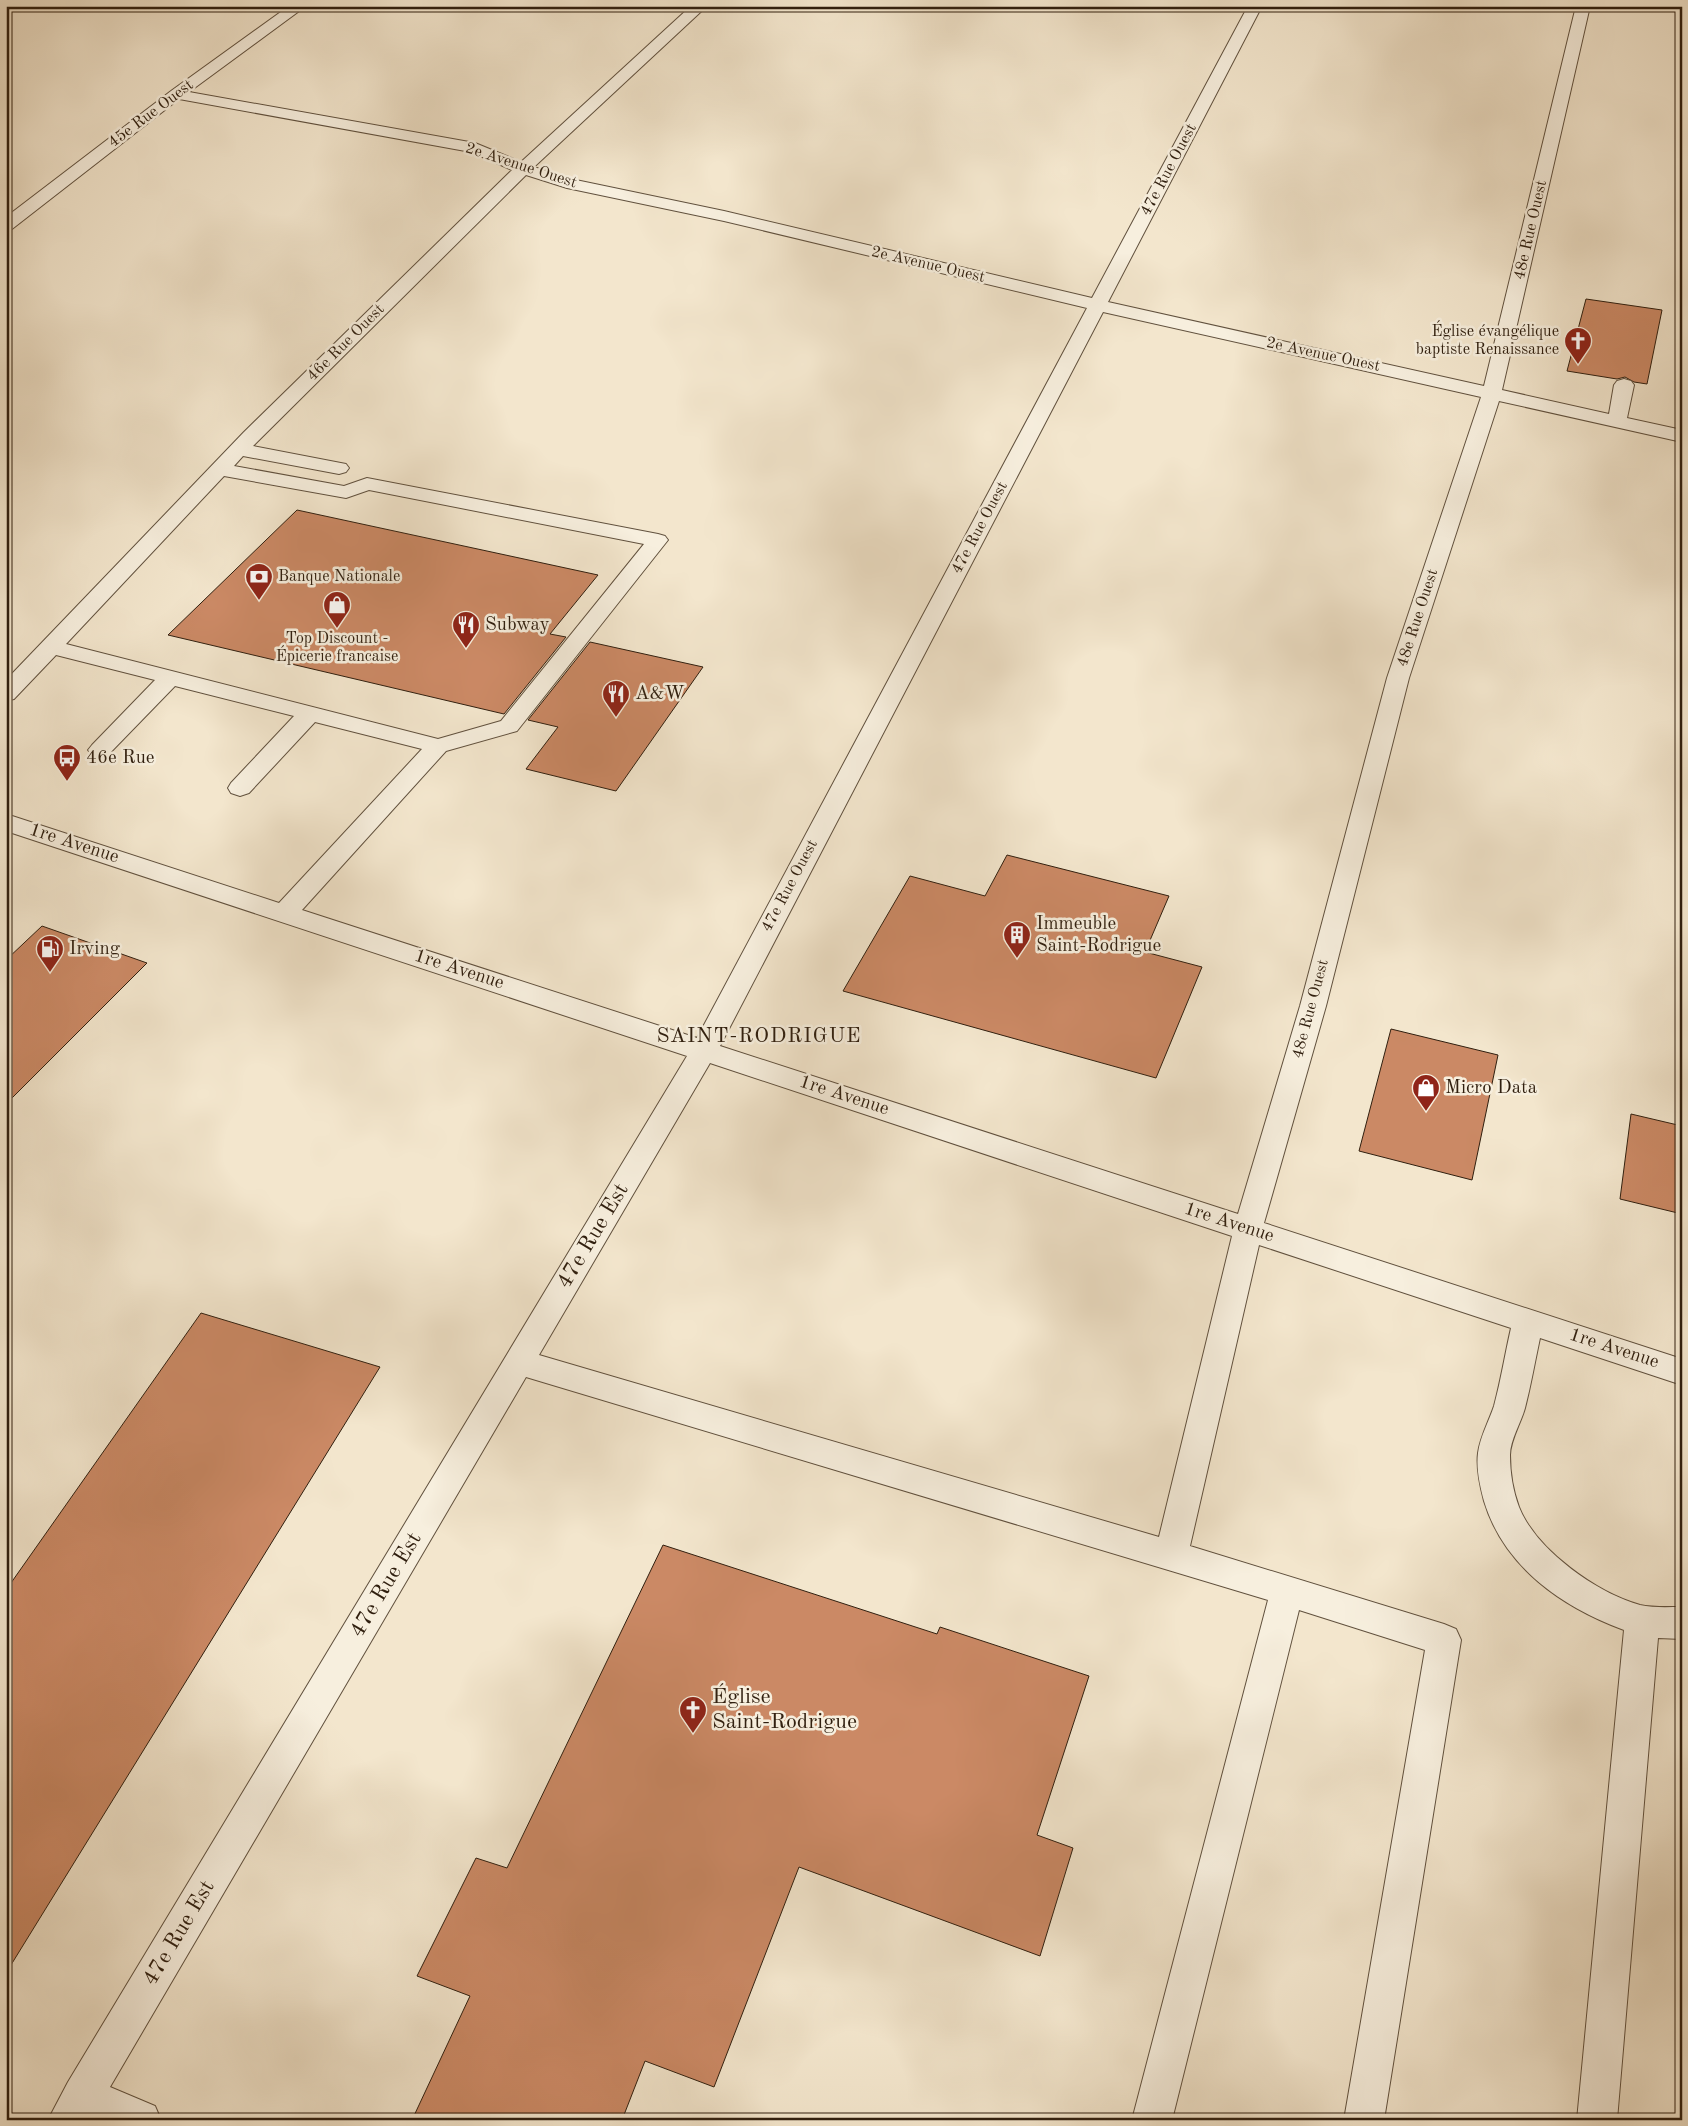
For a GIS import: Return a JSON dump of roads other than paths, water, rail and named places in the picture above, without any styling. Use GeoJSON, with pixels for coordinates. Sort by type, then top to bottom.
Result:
{"type":"FeatureCollection","features":[{"type":"Feature","properties":{"kind":"street","name":"45e Rue Ouest"},"geometry":{"type":"LineString","coordinates":[[6,225],[176,94],[299,6]]}},
{"type":"Feature","properties":{"kind":"street","name":"46e Rue Ouest"},"geometry":{"type":"LineString","coordinates":[[6,694],[239,449],[523,169],[700,6]]}},
{"type":"Feature","properties":{"kind":"street","name":"47e Rue Ouest"},"geometry":{"type":"LineString","coordinates":[[704,1050],[1255,6]]}},
{"type":"Feature","properties":{"kind":"street","name":"48e Rue Ouest"},"geometry":{"type":"LineString","coordinates":[[1171,1555],[1248,1229],[1313,1006],[1398,678],[1492,393],[1583,6]]}},
{"type":"Feature","properties":{"kind":"street","name":"2e Avenue Ouest"},"geometry":{"type":"LineString","coordinates":[[176,94],[475,148],[523,169],[567,183],[724,216],[1097,305],[1682,436]]}},
{"type":"Feature","properties":{"kind":"street"},"geometry":{"type":"LineString","coordinates":[[1617,421],[1624,385]]}},
{"type":"Feature","properties":{"kind":"street"},"geometry":{"type":"LineString","coordinates":[[239,449],[339,468]]}},
{"type":"Feature","properties":{"kind":"street"},"geometry":{"type":"LineString","coordinates":[[51,647],[438,746],[509,726],[658,540],[367,484],[346,492],[220,469]]}},
{"type":"Feature","properties":{"kind":"street"},"geometry":{"type":"LineString","coordinates":[[100,750],[170,677]]}},
{"type":"Feature","properties":{"kind":"street"},"geometry":{"type":"LineString","coordinates":[[240,788],[310,713]]}},
{"type":"Feature","properties":{"kind":"street"},"geometry":{"type":"LineString","coordinates":[[284,913],[438,746]]}},
{"type":"Feature","properties":{"kind":"street","name":"1re Avenue"},"geometry":{"type":"LineString","coordinates":[[6,822],[1682,1372]]}},
{"type":"Feature","properties":{"kind":"street","name":"47e Rue Est"},"geometry":{"type":"LineString","coordinates":[[75,2108],[704,1050]]}},
{"type":"Feature","properties":{"kind":"street"},"geometry":{"type":"LineString","coordinates":[[1528,1322],[1507,1417],[1494,1452],[1496,1492],[1514,1533],[1547,1572],[1591,1601],[1642,1620],[1682,1623]]}},
{"type":"Feature","properties":{"kind":"street"},"geometry":{"type":"LineString","coordinates":[[518,1362],[1171,1555],[1444,1640],[1364,2120]]}},
{"type":"Feature","properties":{"kind":"street"},"geometry":{"type":"LineString","coordinates":[[1152,2120],[1287,1592]]}},
{"type":"Feature","properties":{"kind":"street"},"geometry":{"type":"LineString","coordinates":[[1598,2120],[1642,1620]]}},
{"type":"Feature","properties":{"kind":"street"},"geometry":{"type":"LineString","coordinates":[[75,2108],[141,2120]]}},
{"type":"Feature","properties":{"kind":"place","name":"Église évangélique baptiste Renaissance"},"geometry":{"type":"Point","coordinates":[1578,365]}},
{"type":"Feature","properties":{"kind":"place","name":"Banque Nationale"},"geometry":{"type":"Point","coordinates":[259,601]}},
{"type":"Feature","properties":{"kind":"place","name":"Top Discount - Épicerie francaise"},"geometry":{"type":"Point","coordinates":[337,629]}},
{"type":"Feature","properties":{"kind":"place","name":"Subway"},"geometry":{"type":"Point","coordinates":[466,649]}},
{"type":"Feature","properties":{"kind":"place","name":"A&W"},"geometry":{"type":"Point","coordinates":[616,718]}},
{"type":"Feature","properties":{"kind":"place","name":"46e Rue"},"geometry":{"type":"Point","coordinates":[67,782]}},
{"type":"Feature","properties":{"kind":"place","name":"Immeuble Saint-Rodrigue"},"geometry":{"type":"Point","coordinates":[1017,959]}},
{"type":"Feature","properties":{"kind":"place","name":"Irving"},"geometry":{"type":"Point","coordinates":[50,973]}},
{"type":"Feature","properties":{"kind":"place","name":"Micro Data"},"geometry":{"type":"Point","coordinates":[1426,1112]}},
{"type":"Feature","properties":{"kind":"place","name":"Église Saint-Rodrigue"},"geometry":{"type":"Point","coordinates":[693,1734]}},
{"type":"Feature","properties":{"kind":"district","name":"SAINT-RODRIGUE"},"geometry":{"type":"Point","coordinates":[759,1036]}}]}
